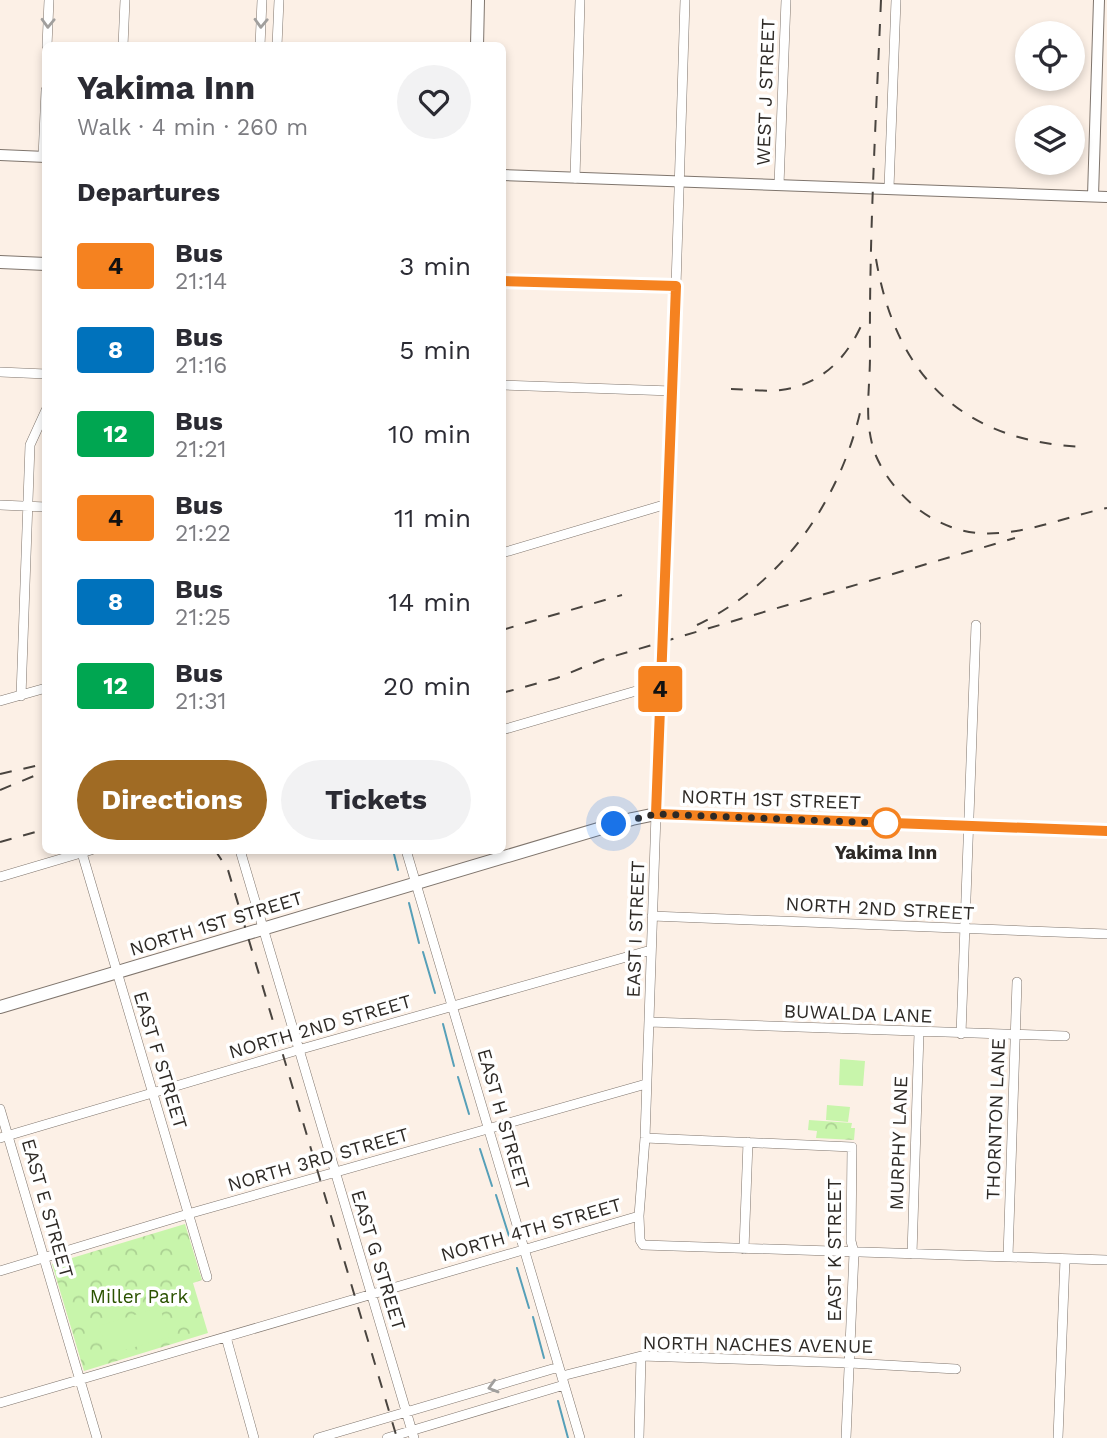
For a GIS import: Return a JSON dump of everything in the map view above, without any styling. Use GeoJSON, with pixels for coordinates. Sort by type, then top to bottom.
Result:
{"type":"FeatureCollection","features":[{"type":"Feature","properties":{"kind":"main road"},"geometry":{"type":"LineString","coordinates":[[477,42],[478,0]]}},
{"type":"Feature","properties":{"kind":"main road"},"geometry":{"type":"LineString","coordinates":[[0,262],[42,264]]}},
{"type":"Feature","properties":{"kind":"main road","name":"NORTH 1ST STREET"},"geometry":{"type":"LineString","coordinates":[[0,1007],[656,814],[1107,831]]}},
{"type":"Feature","properties":{"kind":"street"},"geometry":{"type":"LineString","coordinates":[[47,42],[49,0]]}},
{"type":"Feature","properties":{"kind":"street"},"geometry":{"type":"LineString","coordinates":[[123,42],[124,0]]}},
{"type":"Feature","properties":{"kind":"street"},"geometry":{"type":"LineString","coordinates":[[260,42],[262,0]]}},
{"type":"Feature","properties":{"kind":"street"},"geometry":{"type":"LineString","coordinates":[[277,42],[279,0]]}},
{"type":"Feature","properties":{"kind":"street"},"geometry":{"type":"LineString","coordinates":[[575,178],[580,0]]}},
{"type":"Feature","properties":{"kind":"street"},"geometry":{"type":"LineString","coordinates":[[506,280],[676,286],[685,0]]}},
{"type":"Feature","properties":{"kind":"street","name":"WEST J STREET"},"geometry":{"type":"LineString","coordinates":[[779,185],[786,0]]}},
{"type":"Feature","properties":{"kind":"street"},"geometry":{"type":"LineString","coordinates":[[889,188],[896,0]]}},
{"type":"Feature","properties":{"kind":"street"},"geometry":{"type":"LineString","coordinates":[[1093,196],[1099,0]]}},
{"type":"Feature","properties":{"kind":"street"},"geometry":{"type":"LineString","coordinates":[[0,155],[42,157]]}},
{"type":"Feature","properties":{"kind":"street"},"geometry":{"type":"LineString","coordinates":[[506,175],[1107,197]]}},
{"type":"Feature","properties":{"kind":"street","name":"EAST I STREET"},"geometry":{"type":"LineString","coordinates":[[639,1216],[645,1138],[676,286]]}},
{"type":"Feature","properties":{"kind":"street"},"geometry":{"type":"LineString","coordinates":[[0,372],[42,374]]}},
{"type":"Feature","properties":{"kind":"street"},"geometry":{"type":"LineString","coordinates":[[506,385],[671,391]]}},
{"type":"Feature","properties":{"kind":"street"},"geometry":{"type":"LineString","coordinates":[[21,696],[30,445],[42,419]]}},
{"type":"Feature","properties":{"kind":"street"},"geometry":{"type":"LineString","coordinates":[[506,551],[667,504]]}},
{"type":"Feature","properties":{"kind":"street"},"geometry":{"type":"LineString","coordinates":[[0,505],[42,507]]}},
{"type":"Feature","properties":{"kind":"street"},"geometry":{"type":"LineString","coordinates":[[961,1034],[976,625]]}},
{"type":"Feature","properties":{"kind":"street"},"geometry":{"type":"LineString","coordinates":[[506,729],[660,684]]}},
{"type":"Feature","properties":{"kind":"street"},"geometry":{"type":"LineString","coordinates":[[0,701],[42,689]]}},
{"type":"Feature","properties":{"kind":"street"},"geometry":{"type":"LineString","coordinates":[[0,877],[79,854]]}},
{"type":"Feature","properties":{"kind":"street","name":"EAST F STREET"},"geometry":{"type":"LineString","coordinates":[[87,854],[117,972],[207,1277]]}},
{"type":"Feature","properties":{"kind":"street","name":"EAST G STREET"},"geometry":{"type":"LineString","coordinates":[[241,854],[413,1434]]}},
{"type":"Feature","properties":{"kind":"street","name":"EAST H STREET"},"geometry":{"type":"LineString","coordinates":[[407,854],[580,1438]]}},
{"type":"Feature","properties":{"kind":"street","name":"NORTH 2ND STREET"},"geometry":{"type":"LineString","coordinates":[[652,916],[1107,934]]}},
{"type":"Feature","properties":{"kind":"street","name":"NORTH 2ND STREET"},"geometry":{"type":"LineString","coordinates":[[4,1137],[651,950]]}},
{"type":"Feature","properties":{"kind":"street","name":"THORNTON LANE"},"geometry":{"type":"LineString","coordinates":[[1008,1257],[1017,982]]}},
{"type":"Feature","properties":{"kind":"street","name":"BUWALDA LANE"},"geometry":{"type":"LineString","coordinates":[[649,1022],[1065,1036]]}},
{"type":"Feature","properties":{"kind":"street","name":"MURPHY LANE"},"geometry":{"type":"LineString","coordinates":[[912,1254],[919,1033]]}},
{"type":"Feature","properties":{"kind":"street","name":"NORTH 3RD STREET"},"geometry":{"type":"LineString","coordinates":[[0,1271],[188,1214],[646,1084]]}},
{"type":"Feature","properties":{"kind":"street","name":"EAST E STREET"},"geometry":{"type":"LineString","coordinates":[[0,1109],[4,1137],[44,1258],[97,1438]]}},
{"type":"Feature","properties":{"kind":"street"},"geometry":{"type":"LineString","coordinates":[[645,1138],[748,1142],[744,1249]]}},
{"type":"Feature","properties":{"kind":"street","name":"EAST K STREET"},"geometry":{"type":"LineString","coordinates":[[748,1142],[852,1147],[851,1241],[854,1253],[846,1438]]}},
{"type":"Feature","properties":{"kind":"street","name":"NORTH 4TH STREET"},"geometry":{"type":"LineString","coordinates":[[0,1403],[639,1216],[640,1240],[643,1245],[1107,1260]]}},
{"type":"Feature","properties":{"kind":"street"},"geometry":{"type":"LineString","coordinates":[[1058,1438],[1065,1259]]}},
{"type":"Feature","properties":{"kind":"street"},"geometry":{"type":"LineString","coordinates":[[226,1337],[254,1438]]}},
{"type":"Feature","properties":{"kind":"street"},"geometry":{"type":"LineString","coordinates":[[639,1438],[641,1356]]}},
{"type":"Feature","properties":{"kind":"street","name":"NORTH NACHES AVENUE"},"geometry":{"type":"LineString","coordinates":[[318,1438],[407,1412],[641,1356],[956,1369]]}},
{"type":"Feature","properties":{"kind":"street","name":"NORTH NACHES AVENUE"},"geometry":{"type":"LineString","coordinates":[[387,1438],[413,1434],[562,1376]]}},
{"type":"Feature","properties":{"kind":"green space"},"geometry":{"type":"Polygon","coordinates":[[[840,1059],[865,1061],[863,1086],[839,1085],[840,1059]]]}},
{"type":"Feature","properties":{"kind":"green space"},"geometry":{"type":"Polygon","coordinates":[[[827,1105],[850,1107],[848,1122],[826,1120],[827,1105]]]}},
{"type":"Feature","properties":{"kind":"green space"},"geometry":{"type":"Polygon","coordinates":[[[809,1120],[852,1123],[851,1128],[855,1128],[854,1140],[816,1138],[817,1131],[808,1130],[809,1120]]]}},
{"type":"Feature","properties":{"kind":"green space","name":"Miller Park"},"geometry":{"type":"Polygon","coordinates":[[[185,1224],[202,1280],[193,1283],[208,1333],[84,1371],[52,1264],[185,1224]]]}},
{"type":"Feature","properties":{"kind":"green space"},"geometry":{"type":"Polygon","coordinates":[[[160,1307],[169,1337],[108,1355],[99,1326],[160,1307]]]}},
{"type":"Feature","properties":{"kind":"waterway"},"geometry":{"type":"LineString","coordinates":[[394,854],[398,870]]}},
{"type":"Feature","properties":{"kind":"waterway"},"geometry":{"type":"LineString","coordinates":[[409,903],[419,943]]}},
{"type":"Feature","properties":{"kind":"waterway"},"geometry":{"type":"LineString","coordinates":[[423,952],[435,993]]}},
{"type":"Feature","properties":{"kind":"waterway"},"geometry":{"type":"LineString","coordinates":[[443,1024],[454,1066]]}},
{"type":"Feature","properties":{"kind":"waterway"},"geometry":{"type":"LineString","coordinates":[[458,1077],[469,1114]]}},
{"type":"Feature","properties":{"kind":"waterway"},"geometry":{"type":"LineString","coordinates":[[480,1149],[492,1186]]}},
{"type":"Feature","properties":{"kind":"waterway"},"geometry":{"type":"LineString","coordinates":[[496,1195],[509,1236]]}},
{"type":"Feature","properties":{"kind":"waterway"},"geometry":{"type":"LineString","coordinates":[[517,1268],[529,1308]]}},
{"type":"Feature","properties":{"kind":"waterway"},"geometry":{"type":"LineString","coordinates":[[533,1317],[544,1358]]}},
{"type":"Feature","properties":{"kind":"waterway"},"geometry":{"type":"LineString","coordinates":[[558,1401],[568,1438]]}},
{"type":"Feature","properties":{"kind":"railway"},"geometry":{"type":"LineString","coordinates":[[881,0],[868,406],[876,456],[889,479],[916,508],[939,522],[970,532],[1009,532],[1107,508]]}},
{"type":"Feature","properties":{"kind":"railway"},"geometry":{"type":"LineString","coordinates":[[876,259],[886,301],[900,337],[919,369],[942,395],[970,416],[1003,432],[1041,442],[1084,447]]}},
{"type":"Feature","properties":{"kind":"railway"},"geometry":{"type":"LineString","coordinates":[[731,389],[781,390],[810,382],[843,356],[865,317]]}},
{"type":"Feature","properties":{"kind":"railway"},"geometry":{"type":"LineString","coordinates":[[697,625],[757,586],[805,534],[840,472],[853,439],[862,404]]}},
{"type":"Feature","properties":{"kind":"railway"},"geometry":{"type":"LineString","coordinates":[[506,692],[557,678],[601,660],[1015,538]]}},
{"type":"Feature","properties":{"kind":"railway"},"geometry":{"type":"LineString","coordinates":[[506,629],[622,595]]}},
{"type":"Feature","properties":{"kind":"railway"},"geometry":{"type":"LineString","coordinates":[[0,774],[42,764]]}},
{"type":"Feature","properties":{"kind":"railway"},"geometry":{"type":"LineString","coordinates":[[0,790],[42,773]]}},
{"type":"Feature","properties":{"kind":"railway"},"geometry":{"type":"LineString","coordinates":[[0,842],[42,830]]}},
{"type":"Feature","properties":{"kind":"railway"},"geometry":{"type":"LineString","coordinates":[[218,854],[228,870],[397,1438]]}},
{"type":"Feature","properties":{"kind":"bus line","name":"4"},"geometry":{"type":"LineString","coordinates":[[506,281],[676,286],[656,814],[1107,831]]}},
{"type":"Feature","properties":{"kind":"place","name":"Yakima Inn"},"geometry":{"type":"Point","coordinates":[886,823]}},
{"type":"Feature","properties":{"kind":"route"},"geometry":{"type":"LineString","coordinates":[[614,824],[656,814],[886,823]]}}]}
